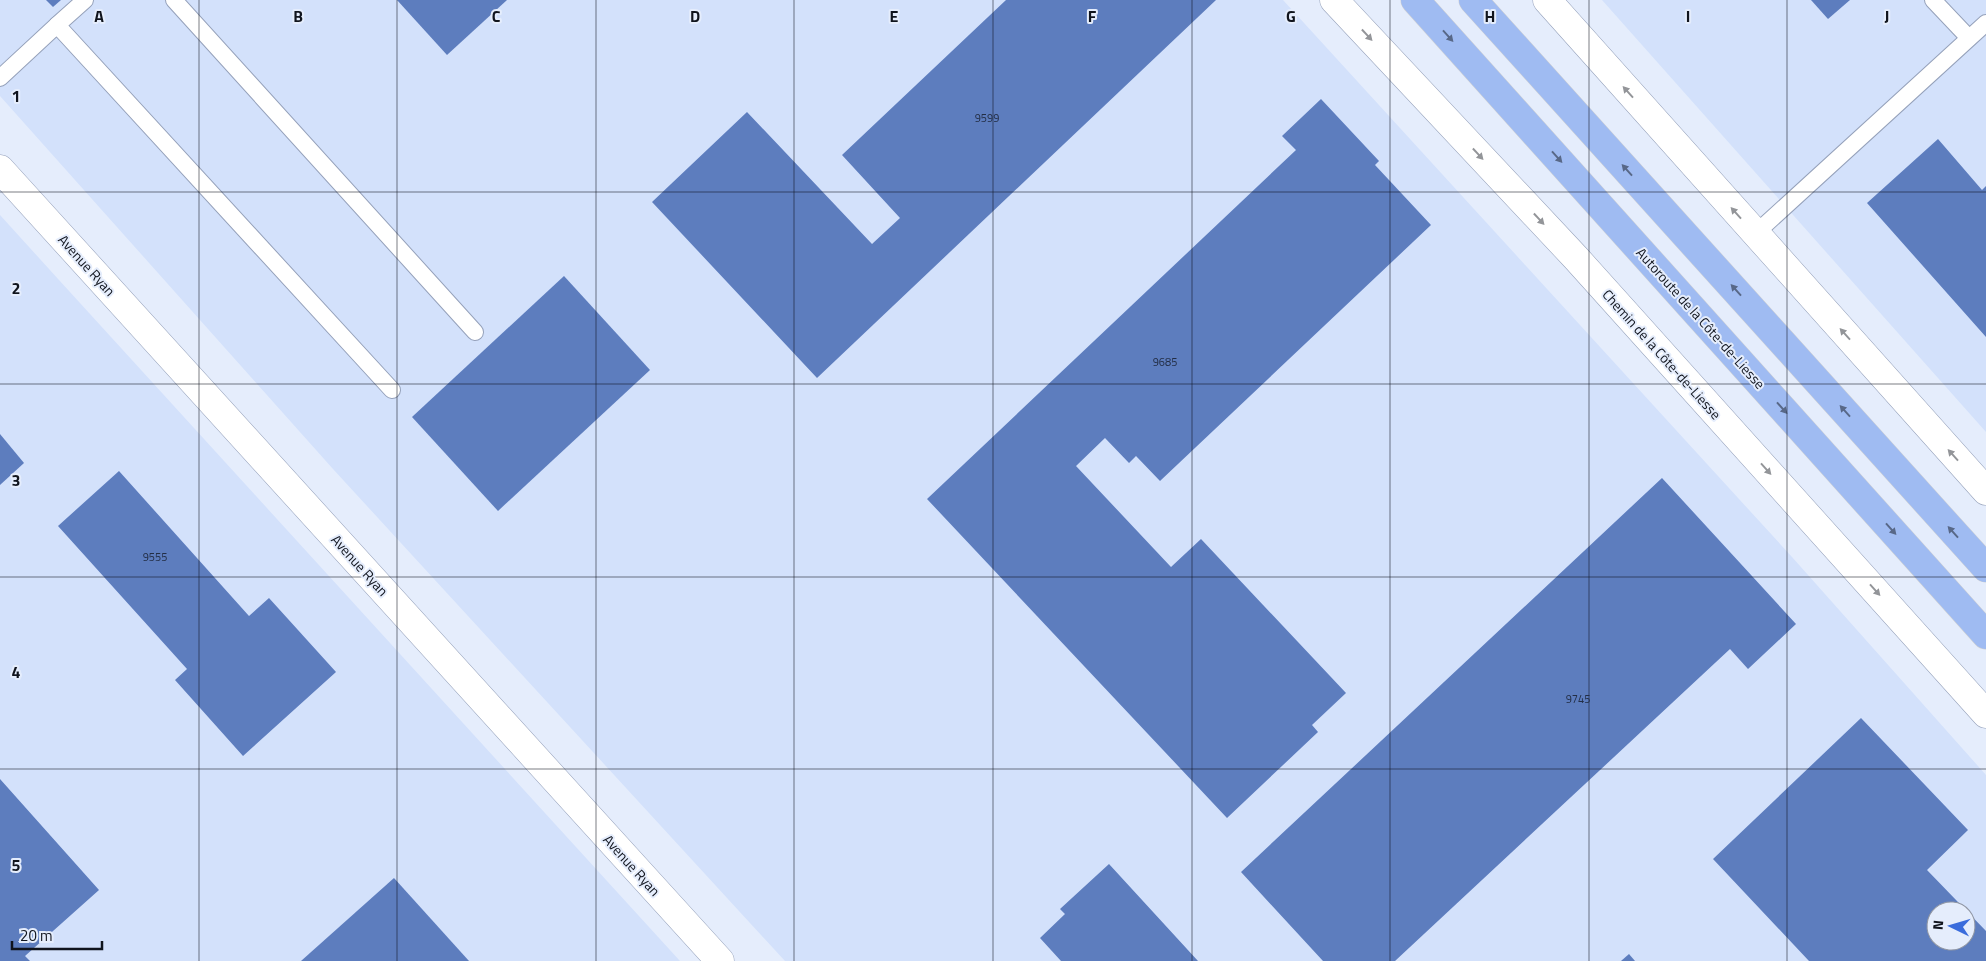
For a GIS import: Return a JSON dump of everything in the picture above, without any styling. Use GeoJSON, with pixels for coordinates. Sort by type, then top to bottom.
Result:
{"type":"FeatureCollection","features":[{"type":"Feature","properties":{"kind":"highway","name":"Autoroute de la Côte-de-Liesse"},"geometry":{"type":"LineString","coordinates":[[1416,0],[1986,635]]}},
{"type":"Feature","properties":{"kind":"highway"},"geometry":{"type":"LineString","coordinates":[[1474,0],[1986,568]]}},
{"type":"Feature","properties":{"kind":"main road","name":"Chemin de la Côte-de-Liesse"},"geometry":{"type":"LineString","coordinates":[[1334,0],[1576,258],[1986,714]]}},
{"type":"Feature","properties":{"kind":"main road"},"geometry":{"type":"LineString","coordinates":[[1547,0],[1986,491]]}},
{"type":"Feature","properties":{"kind":"main road","name":"Avenue Ryan"},"geometry":{"type":"LineString","coordinates":[[0,168],[720,961]]}},
{"type":"Feature","properties":{"kind":"lane"},"geometry":{"type":"LineString","coordinates":[[0,78],[85,0]]}},
{"type":"Feature","properties":{"kind":"lane"},"geometry":{"type":"LineString","coordinates":[[174,0],[475,332]]}},
{"type":"Feature","properties":{"kind":"lane"},"geometry":{"type":"LineString","coordinates":[[1933,0],[1969,38]]}},
{"type":"Feature","properties":{"kind":"lane"},"geometry":{"type":"LineString","coordinates":[[1755,234],[1986,23]]}},
{"type":"Feature","properties":{"kind":"lane"},"geometry":{"type":"LineString","coordinates":[[57,25],[392,390]]}},
{"type":"Feature","properties":{"kind":"shaded area"},"geometry":{"type":"Polygon","coordinates":[[[0,0],[1283,0],[1792,557],[1986,775],[1986,961],[785,961],[333,469],[0,96],[0,0]]]}},
{"type":"Feature","properties":{"kind":"shaded area"},"geometry":{"type":"Polygon","coordinates":[[[1602,0],[1986,0],[1986,432],[1602,0]]]}},
{"type":"Feature","properties":{"kind":"shaded area"},"geometry":{"type":"Polygon","coordinates":[[[0,215],[59,280],[680,961],[0,961],[0,215]]]}},
{"type":"Feature","properties":{"kind":"building"},"geometry":{"type":"Polygon","coordinates":[[[46,0],[61,0],[53,7],[46,0]]]}},
{"type":"Feature","properties":{"kind":"building"},"geometry":{"type":"Polygon","coordinates":[[[397,0],[507,0],[447,55],[397,0]]]}},
{"type":"Feature","properties":{"kind":"building"},"geometry":{"type":"Polygon","coordinates":[[[1006,0],[1216,0],[817,378],[652,202],[747,112],[872,244],[900,218],[842,155],[1006,0]]]}},
{"type":"Feature","properties":{"kind":"building"},"geometry":{"type":"Polygon","coordinates":[[[1811,0],[1850,0],[1828,19],[1811,0]]]}},
{"type":"Feature","properties":{"kind":"building"},"geometry":{"type":"Polygon","coordinates":[[[1321,99],[1379,161],[1375,165],[1431,225],[1160,481],[1136,456],[1129,463],[1105,438],[1076,466],[1171,567],[1201,539],[1346,693],[1312,725],[1318,732],[1227,818],[927,499],[1296,150],[1282,136],[1321,99]]]}},
{"type":"Feature","properties":{"kind":"building"},"geometry":{"type":"Polygon","coordinates":[[[1938,139],[1982,190],[1986,186],[1986,337],[1867,203],[1938,139]]]}},
{"type":"Feature","properties":{"kind":"building"},"geometry":{"type":"Polygon","coordinates":[[[564,276],[650,370],[498,511],[412,417],[564,276]]]}},
{"type":"Feature","properties":{"kind":"building"},"geometry":{"type":"Polygon","coordinates":[[[0,434],[24,463],[0,485],[0,434]]]}},
{"type":"Feature","properties":{"kind":"building"},"geometry":{"type":"Polygon","coordinates":[[[119,471],[249,616],[269,598],[336,672],[243,756],[175,680],[187,669],[58,526],[119,471]]]}},
{"type":"Feature","properties":{"kind":"building"},"geometry":{"type":"Polygon","coordinates":[[[1662,478],[1796,624],[1748,669],[1730,649],[1395,961],[1323,961],[1241,872],[1662,478]]]}},
{"type":"Feature","properties":{"kind":"building"},"geometry":{"type":"Polygon","coordinates":[[[1861,718],[1968,830],[1927,870],[1957,901],[1926,901],[1926,951],[1976,951],[1976,921],[1986,931],[1986,961],[1809,961],[1713,859],[1861,718]]]}},
{"type":"Feature","properties":{"kind":"building"},"geometry":{"type":"Polygon","coordinates":[[[0,779],[99,890],[25,956],[30,961],[0,961],[0,779]]]}},
{"type":"Feature","properties":{"kind":"building"},"geometry":{"type":"Polygon","coordinates":[[[1109,864],[1198,961],[1061,961],[1040,938],[1065,914],[1060,909],[1109,864]]]}},
{"type":"Feature","properties":{"kind":"building"},"geometry":{"type":"Polygon","coordinates":[[[394,878],[469,961],[301,961],[394,878]]]}},
{"type":"Feature","properties":{"kind":"building"},"geometry":{"type":"Polygon","coordinates":[[[1629,954],[1635,961],[1621,961],[1629,954]]]}}]}
